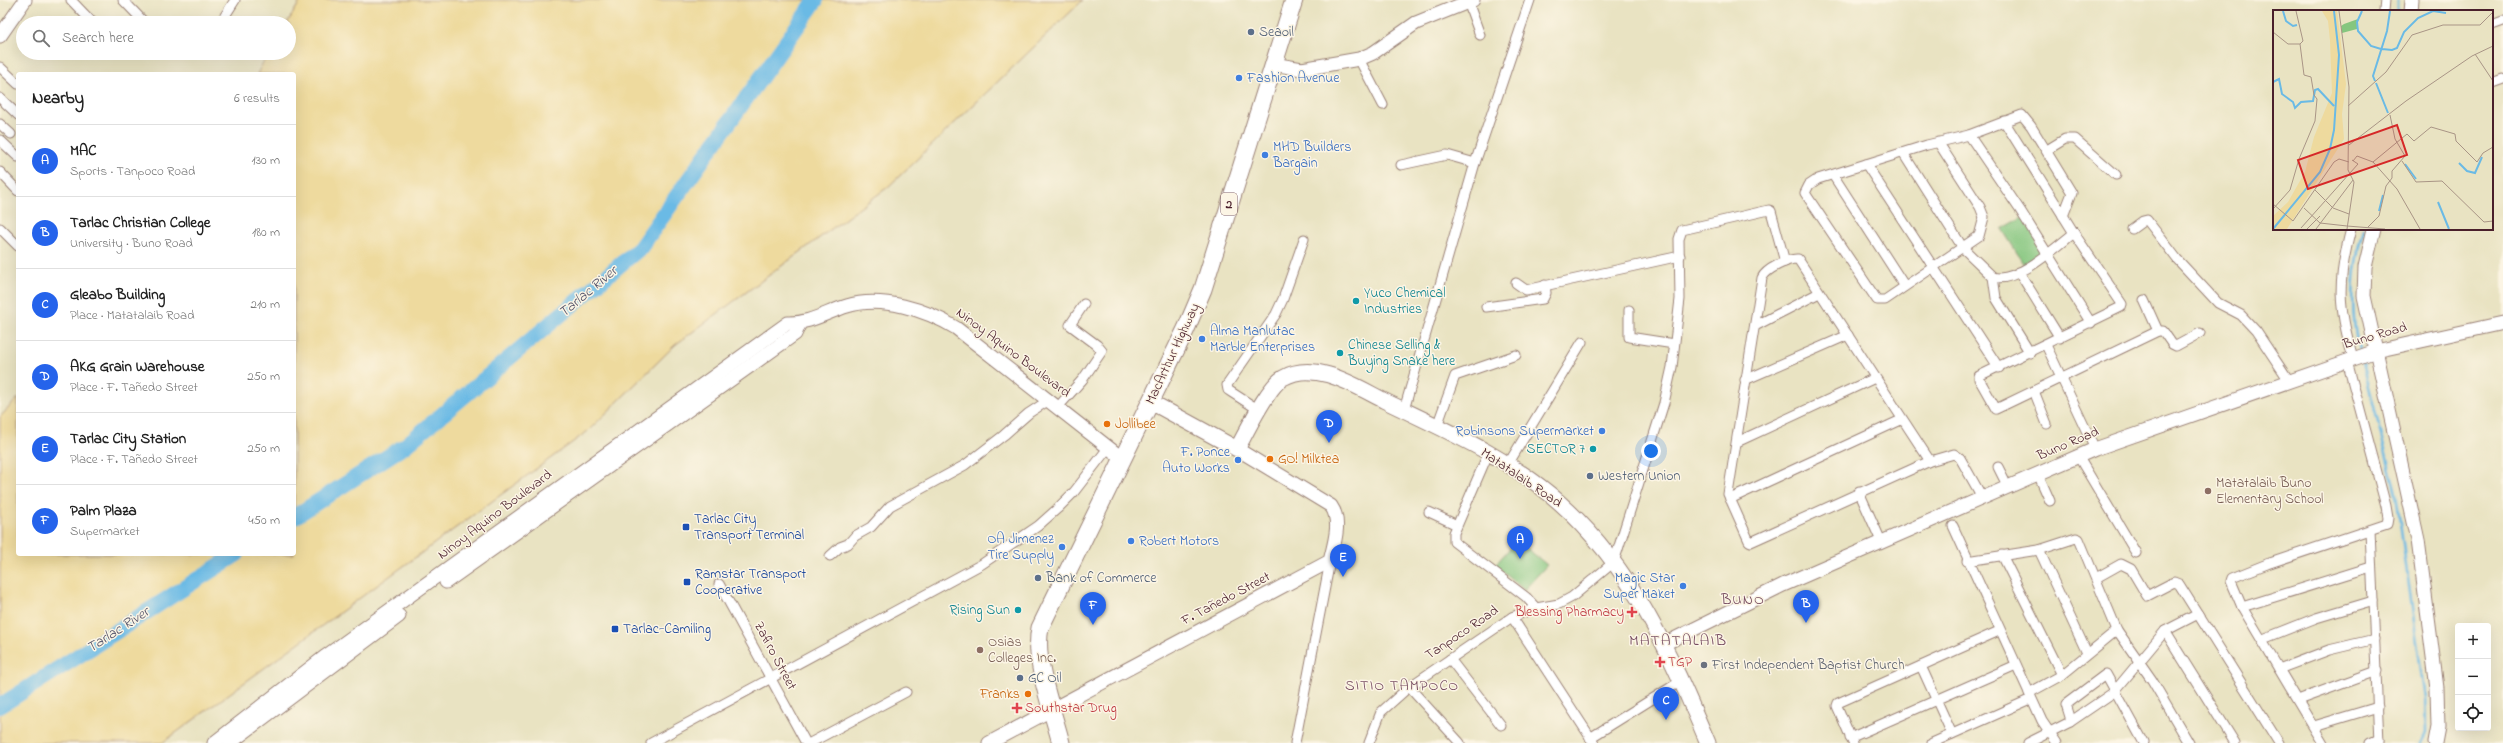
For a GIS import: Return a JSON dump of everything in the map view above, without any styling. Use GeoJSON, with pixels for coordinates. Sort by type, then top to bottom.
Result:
{"type":"FeatureCollection","features":[{"type":"Feature","properties":{"kind":"highway","name":"MacArthur Highway"},"geometry":{"type":"LineString","coordinates":[[1061,743],[1042,668],[1038,646],[1040,628],[1186,329],[1202,289],[1294,0]]}},
{"type":"Feature","properties":{"kind":"main road"},"geometry":{"type":"LineString","coordinates":[[0,36],[26,0]]}},
{"type":"Feature","properties":{"kind":"main road"},"geometry":{"type":"LineString","coordinates":[[2411,10],[2412,0]]}},
{"type":"Feature","properties":{"kind":"main road"},"geometry":{"type":"LineString","coordinates":[[1273,64],[1302,69],[1359,60],[1373,53],[1416,23],[1471,1]]}},
{"type":"Feature","properties":{"kind":"main road"},"geometry":{"type":"LineString","coordinates":[[2374,230],[2365,267],[2364,296],[2418,540],[2437,688],[2438,727],[2435,743]]}},
{"type":"Feature","properties":{"kind":"main road","name":"Ninoy Aquino Boulevard"},"geometry":{"type":"LineString","coordinates":[[214,743],[326,656],[441,575],[590,464],[788,323],[800,323],[849,305],[870,303],[904,306],[934,314],[956,328],[1108,448],[1123,458]]}},
{"type":"Feature","properties":{"kind":"main road","name":"Ninoy Aquino Boulevard"},"geometry":{"type":"LineString","coordinates":[[230,743],[372,635],[794,334],[800,323]]}},
{"type":"Feature","properties":{"kind":"main road","name":"Buno Road"},"geometry":{"type":"LineString","coordinates":[[1664,644],[1782,585],[2095,449],[2376,351],[2503,323]]}},
{"type":"Feature","properties":{"kind":"main road","name":"Matatalaib Road"},"geometry":{"type":"LineString","coordinates":[[1237,449],[1275,383],[1289,374],[1308,372],[1328,375],[1350,384],[1437,426],[1508,466],[1560,502],[1588,530],[1614,562],[1647,611],[1664,644],[1708,743]]}},
{"type":"Feature","properties":{"kind":"main road"},"geometry":{"type":"LineString","coordinates":[[1151,402],[1237,449],[1331,506],[1335,514],[1336,526],[1330,561]]}},
{"type":"Feature","properties":{"kind":"main road","name":"F. Tañedo Street"},"geometry":{"type":"LineString","coordinates":[[989,743],[1330,561]]}},
{"type":"Feature","properties":{"kind":"street"},"geometry":{"type":"LineString","coordinates":[[71,0],[86,16]]}},
{"type":"Feature","properties":{"kind":"street"},"geometry":{"type":"LineString","coordinates":[[123,0],[138,16]]}},
{"type":"Feature","properties":{"kind":"street"},"geometry":{"type":"LineString","coordinates":[[225,16],[236,0]]}},
{"type":"Feature","properties":{"kind":"street"},"geometry":{"type":"LineString","coordinates":[[1404,410],[1475,163],[1530,0]]}},
{"type":"Feature","properties":{"kind":"street"},"geometry":{"type":"LineString","coordinates":[[2384,10],[2385,0]]}},
{"type":"Feature","properties":{"kind":"street"},"geometry":{"type":"LineString","coordinates":[[1471,1],[1480,35]]}},
{"type":"Feature","properties":{"kind":"street"},"geometry":{"type":"LineString","coordinates":[[2493,25],[2503,21]]}},
{"type":"Feature","properties":{"kind":"street"},"geometry":{"type":"LineString","coordinates":[[1359,60],[1383,105]]}},
{"type":"Feature","properties":{"kind":"street"},"geometry":{"type":"LineString","coordinates":[[0,67],[16,82]]}},
{"type":"Feature","properties":{"kind":"street"},"geometry":{"type":"LineString","coordinates":[[2493,83],[2503,79]]}},
{"type":"Feature","properties":{"kind":"street"},"geometry":{"type":"LineString","coordinates":[[0,98],[16,113]]}},
{"type":"Feature","properties":{"kind":"street"},"geometry":{"type":"LineString","coordinates":[[1938,142],[1980,207],[1984,216],[1982,229],[1979,236],[1963,248],[1932,267],[1885,300],[1877,300],[1805,193],[1813,182],[1903,152],[1938,142],[1969,135],[2019,115],[2024,116],[2047,150],[2072,193],[2064,216]]}},
{"type":"Feature","properties":{"kind":"street"},"geometry":{"type":"LineString","coordinates":[[2004,121],[2074,233],[2122,304],[2121,307],[2091,323],[1978,378],[1996,409],[2158,331],[2163,331],[2172,344],[2176,346],[2200,333]]}},
{"type":"Feature","properties":{"kind":"street"},"geometry":{"type":"LineString","coordinates":[[0,124],[11,134]]}},
{"type":"Feature","properties":{"kind":"street"},"geometry":{"type":"LineString","coordinates":[[1969,135],[2091,323]]}},
{"type":"Feature","properties":{"kind":"street"},"geometry":{"type":"LineString","coordinates":[[2047,150],[2065,139],[2074,139],[2116,175]]}},
{"type":"Feature","properties":{"kind":"street"},"geometry":{"type":"LineString","coordinates":[[0,140],[16,155]]}},
{"type":"Feature","properties":{"kind":"street"},"geometry":{"type":"LineString","coordinates":[[1903,152],[1963,248],[1993,277],[1996,298],[2030,353]]}},
{"type":"Feature","properties":{"kind":"street"},"geometry":{"type":"LineString","coordinates":[[1401,165],[1447,155],[1475,163]]}},
{"type":"Feature","properties":{"kind":"street"},"geometry":{"type":"LineString","coordinates":[[1866,164],[1999,368]]}},
{"type":"Feature","properties":{"kind":"street"},"geometry":{"type":"LineString","coordinates":[[0,172],[16,189]]}},
{"type":"Feature","properties":{"kind":"street"},"geometry":{"type":"LineString","coordinates":[[1833,175],[1904,286]]}},
{"type":"Feature","properties":{"kind":"street"},"geometry":{"type":"LineString","coordinates":[[1614,562],[1664,403],[1672,367],[1680,299],[1679,239],[1685,228],[1769,210],[1771,211],[1785,262]]}},
{"type":"Feature","properties":{"kind":"street"},"geometry":{"type":"LineString","coordinates":[[2132,229],[2142,220],[2148,221],[2177,259],[2218,303],[2241,315],[2256,331],[2290,382]]}},
{"type":"Feature","properties":{"kind":"street"},"geometry":{"type":"LineString","coordinates":[[0,228],[16,244]]}},
{"type":"Feature","properties":{"kind":"street"},"geometry":{"type":"LineString","coordinates":[[2323,743],[2263,639],[2242,607],[2231,582],[2232,578],[2267,564],[2383,527],[2388,518],[2350,360],[2340,294],[2343,260],[2351,230]]}},
{"type":"Feature","properties":{"kind":"street"},"geometry":{"type":"LineString","coordinates":[[1993,277],[2007,278],[2019,272],[2047,254],[2074,233]]}},
{"type":"Feature","properties":{"kind":"street"},"geometry":{"type":"LineString","coordinates":[[1259,410],[1231,392],[1227,385],[1276,314],[1283,299],[1304,239]]}},
{"type":"Feature","properties":{"kind":"street"},"geometry":{"type":"LineString","coordinates":[[1516,283],[1526,290],[1680,256]]}},
{"type":"Feature","properties":{"kind":"street"},"geometry":{"type":"LineString","coordinates":[[1930,461],[1901,420],[1798,259],[1785,262],[1764,274],[1745,380],[1737,442],[1729,487],[1730,499],[1752,542],[1930,461],[1957,455],[1982,497]]}},
{"type":"Feature","properties":{"kind":"street"},"geometry":{"type":"LineString","coordinates":[[2019,272],[2060,338]]}},
{"type":"Feature","properties":{"kind":"street"},"geometry":{"type":"LineString","coordinates":[[1486,307],[1543,299],[1546,293],[1545,285]]}},
{"type":"Feature","properties":{"kind":"street"},"geometry":{"type":"LineString","coordinates":[[1755,326],[1819,293]]}},
{"type":"Feature","properties":{"kind":"street"},"geometry":{"type":"LineString","coordinates":[[2144,300],[2158,331]]}},
{"type":"Feature","properties":{"kind":"street"},"geometry":{"type":"LineString","coordinates":[[830,556],[840,547],[848,544],[854,536],[871,527],[890,506],[965,465],[1004,435],[1029,413],[1053,404],[1083,379],[1102,351],[1097,345],[1070,325],[1084,304]]}},
{"type":"Feature","properties":{"kind":"street"},"geometry":{"type":"LineString","coordinates":[[1629,310],[1629,337],[1674,344]]}},
{"type":"Feature","properties":{"kind":"street"},"geometry":{"type":"LineString","coordinates":[[1745,380],[1848,335]]}},
{"type":"Feature","properties":{"kind":"street"},"geometry":{"type":"LineString","coordinates":[[1508,466],[1582,342]]}},
{"type":"Feature","properties":{"kind":"street"},"geometry":{"type":"LineString","coordinates":[[2046,345],[2060,378],[2095,449]]}},
{"type":"Feature","properties":{"kind":"street"},"geometry":{"type":"LineString","coordinates":[[1437,426],[1455,376],[1516,355]]}},
{"type":"Feature","properties":{"kind":"street"},"geometry":{"type":"LineString","coordinates":[[1737,442],[1875,378]]}},
{"type":"Feature","properties":{"kind":"street"},"geometry":{"type":"LineString","coordinates":[[2034,391],[2047,424]]}},
{"type":"Feature","properties":{"kind":"street"},"geometry":{"type":"LineString","coordinates":[[1730,499],[1901,420]]}},
{"type":"Feature","properties":{"kind":"street"},"geometry":{"type":"LineString","coordinates":[[651,743],[982,564],[1038,526],[1074,492],[1108,448]]}},
{"type":"Feature","properties":{"kind":"street"},"geometry":{"type":"LineString","coordinates":[[1488,454],[1457,525],[1454,533],[1454,542],[1526,597],[1536,608]]}},
{"type":"Feature","properties":{"kind":"street"},"geometry":{"type":"LineString","coordinates":[[2078,456],[2136,553]]}},
{"type":"Feature","properties":{"kind":"street"},"geometry":{"type":"LineString","coordinates":[[1998,467],[2008,487]]}},
{"type":"Feature","properties":{"kind":"street"},"geometry":{"type":"LineString","coordinates":[[2038,474],[2050,501]]}},
{"type":"Feature","properties":{"kind":"street"},"geometry":{"type":"LineString","coordinates":[[1859,492],[1881,542]]}},
{"type":"Feature","properties":{"kind":"street"},"geometry":{"type":"LineString","coordinates":[[1429,512],[1457,525]]}},
{"type":"Feature","properties":{"kind":"street"},"geometry":{"type":"LineString","coordinates":[[1953,526],[1967,561],[2030,696],[2050,734],[2057,743]]}},
{"type":"Feature","properties":{"kind":"street"},"geometry":{"type":"LineString","coordinates":[[2370,530],[2376,639],[2379,741],[2370,743]]}},
{"type":"Feature","properties":{"kind":"street"},"geometry":{"type":"LineString","coordinates":[[1967,561],[2040,550],[2078,538],[2082,542],[2117,630],[2140,663],[2189,743]]}},
{"type":"Feature","properties":{"kind":"street"},"geometry":{"type":"LineString","coordinates":[[2040,550],[2087,653]]}},
{"type":"Feature","properties":{"kind":"street"},"geometry":{"type":"LineString","coordinates":[[2002,555],[2062,675]]}},
{"type":"Feature","properties":{"kind":"street"},"geometry":{"type":"LineString","coordinates":[[1295,743],[1330,561]]}},
{"type":"Feature","properties":{"kind":"street","name":"Tanpoco Road"},"geometry":{"type":"LineString","coordinates":[[1369,743],[1381,712],[1409,687],[1512,617],[1536,608],[1566,601],[1614,562]]}},
{"type":"Feature","properties":{"kind":"street"},"geometry":{"type":"LineString","coordinates":[[2096,578],[2123,565],[2130,569],[2148,596],[2176,582],[2198,614],[2279,743]]}},
{"type":"Feature","properties":{"kind":"street"},"geometry":{"type":"LineString","coordinates":[[2242,607],[2371,567]]}},
{"type":"Feature","properties":{"kind":"street","name":"Zafiro Street"},"geometry":{"type":"LineString","coordinates":[[719,584],[806,743]]}},
{"type":"Feature","properties":{"kind":"street"},"geometry":{"type":"LineString","coordinates":[[2263,639],[2316,618],[2373,600]]}},
{"type":"Feature","properties":{"kind":"street"},"geometry":{"type":"LineString","coordinates":[[2028,743],[2050,734],[2114,692],[2140,663],[2165,631],[2198,614]]}},
{"type":"Feature","properties":{"kind":"street"},"geometry":{"type":"LineString","coordinates":[[1512,617],[1592,740],[1681,681]]}},
{"type":"Feature","properties":{"kind":"street"},"geometry":{"type":"LineString","coordinates":[[1932,743],[1993,718],[2030,696],[2062,675],[2117,630]]}},
{"type":"Feature","properties":{"kind":"street"},"geometry":{"type":"LineString","coordinates":[[1999,631],[1838,703],[1837,706],[1852,740],[2016,665]]}},
{"type":"Feature","properties":{"kind":"street"},"geometry":{"type":"LineString","coordinates":[[2165,631],[2235,743]]}},
{"type":"Feature","properties":{"kind":"street"},"geometry":{"type":"LineString","coordinates":[[2280,669],[2329,650],[2376,639]]}},
{"type":"Feature","properties":{"kind":"street"},"geometry":{"type":"LineString","coordinates":[[1450,659],[1501,725]]}},
{"type":"Feature","properties":{"kind":"street"},"geometry":{"type":"LineString","coordinates":[[1921,666],[1952,734]]}},
{"type":"Feature","properties":{"kind":"street"},"geometry":{"type":"LineString","coordinates":[[2298,700],[2377,671]]}},
{"type":"Feature","properties":{"kind":"street"},"geometry":{"type":"LineString","coordinates":[[2070,722],[2066,704],[2106,674],[2114,686],[2114,692],[2141,742]]}},
{"type":"Feature","properties":{"kind":"street"},"geometry":{"type":"LineString","coordinates":[[1409,687],[1460,743]]}},
{"type":"Feature","properties":{"kind":"street"},"geometry":{"type":"LineString","coordinates":[[810,743],[906,692]]}},
{"type":"Feature","properties":{"kind":"street"},"geometry":{"type":"LineString","coordinates":[[2314,726],[2378,707]]}},
{"type":"Feature","properties":{"kind":"green space"},"geometry":{"type":"Polygon","coordinates":[[[2023,217],[2044,251],[2024,264],[2002,229],[2023,217]]]}},
{"type":"Feature","properties":{"kind":"green space"},"geometry":{"type":"Polygon","coordinates":[[[1517,540],[1547,565],[1524,590],[1495,565],[1517,540]]]}},
{"type":"Feature","properties":{"kind":"sand"},"geometry":{"type":"Polygon","coordinates":[[[301,0],[1083,0],[888,187],[675,345],[588,431],[162,743],[0,743],[0,417],[16,400],[16,556],[296,556],[296,72],[258,72],[264,60],[296,60],[296,16],[291,16],[301,0]]]}},
{"type":"Feature","properties":{"kind":"waterway","name":"Tarlac River"},"geometry":{"type":"LineString","coordinates":[[296,516],[406,445],[640,248],[816,0]]}},
{"type":"Feature","properties":{"kind":"waterway"},"geometry":{"type":"LineString","coordinates":[[2398,0],[2398,10]]}},
{"type":"Feature","properties":{"kind":"waterway"},"geometry":{"type":"LineString","coordinates":[[2359,351],[2354,320],[2353,290],[2356,259],[2363,230]]}},
{"type":"Feature","properties":{"kind":"waterway"},"geometry":{"type":"LineString","coordinates":[[2363,363],[2396,494],[2425,699],[2426,732],[2421,743]]}},
{"type":"Feature","properties":{"kind":"waterway","name":"Tarlac River"},"geometry":{"type":"LineString","coordinates":[[0,706],[234,556]]}},
{"type":"Feature","properties":{"kind":"place","name":"Seaoil"},"geometry":{"type":"Point","coordinates":[1251,32]}},
{"type":"Feature","properties":{"kind":"place","name":"Fashion Avenue"},"geometry":{"type":"Point","coordinates":[1239,78]}},
{"type":"Feature","properties":{"kind":"place","name":"MHD Builders Bargain"},"geometry":{"type":"Point","coordinates":[1265,155]}},
{"type":"Feature","properties":{"kind":"place","name":"Yuco Chemical Industries"},"geometry":{"type":"Point","coordinates":[1356,301]}},
{"type":"Feature","properties":{"kind":"place","name":"Alma Manlutac Marble Enterprises"},"geometry":{"type":"Point","coordinates":[1202,339]}},
{"type":"Feature","properties":{"kind":"place","name":"Chinese Selling & Buying Snake here"},"geometry":{"type":"Point","coordinates":[1340,353]}},
{"type":"Feature","properties":{"kind":"place","name":"Jollibee"},"geometry":{"type":"Point","coordinates":[1107,424]}},
{"type":"Feature","properties":{"kind":"place","name":"Robinsons Supermarket"},"geometry":{"type":"Point","coordinates":[1602,431]}},
{"type":"Feature","properties":{"kind":"place","name":"AKG Grain Warehouse"},"geometry":{"type":"Point","coordinates":[1329,443]}},
{"type":"Feature","properties":{"kind":"place","name":"SECTOR 7"},"geometry":{"type":"Point","coordinates":[1593,449]}},
{"type":"Feature","properties":{"kind":"place","name":"GO! Milktea"},"geometry":{"type":"Point","coordinates":[1270,459]}},
{"type":"Feature","properties":{"kind":"place","name":"F. Ponce Auto Works"},"geometry":{"type":"Point","coordinates":[1238,460]}},
{"type":"Feature","properties":{"kind":"place","name":"Western Union"},"geometry":{"type":"Point","coordinates":[1590,476]}},
{"type":"Feature","properties":{"kind":"place","name":"Matatalaib Buno Elementary School"},"geometry":{"type":"Point","coordinates":[2208,491]}},
{"type":"Feature","properties":{"kind":"place","name":"Tarlac City Transport Terminal"},"geometry":{"type":"Point","coordinates":[686,527]}},
{"type":"Feature","properties":{"kind":"place","name":"Robert Motors"},"geometry":{"type":"Point","coordinates":[1131,541]}},
{"type":"Feature","properties":{"kind":"place","name":"OA Jimenez Tire Supply"},"geometry":{"type":"Point","coordinates":[1062,547]}},
{"type":"Feature","properties":{"kind":"place","name":"MAC"},"geometry":{"type":"Point","coordinates":[1520,559]}},
{"type":"Feature","properties":{"kind":"place","name":"Tarlac City Station"},"geometry":{"type":"Point","coordinates":[1343,577]}},
{"type":"Feature","properties":{"kind":"place","name":"Bank of Commerce"},"geometry":{"type":"Point","coordinates":[1038,578]}},
{"type":"Feature","properties":{"kind":"place","name":"Ramstar Transport Cooperative"},"geometry":{"type":"Point","coordinates":[687,582]}},
{"type":"Feature","properties":{"kind":"place","name":"Magic Star Super Maket"},"geometry":{"type":"Point","coordinates":[1683,586]}},
{"type":"Feature","properties":{"kind":"place","name":"Rising Sun"},"geometry":{"type":"Point","coordinates":[1018,610]}},
{"type":"Feature","properties":{"kind":"place","name":"Blessing Pharmacy"},"geometry":{"type":"Point","coordinates":[1632,612]}},
{"type":"Feature","properties":{"kind":"place","name":"Tarlac Christian College"},"geometry":{"type":"Point","coordinates":[1806,623]}},
{"type":"Feature","properties":{"kind":"place","name":"Palm Plaza"},"geometry":{"type":"Point","coordinates":[1093,625]}},
{"type":"Feature","properties":{"kind":"place","name":"Tarlac-Camiling"},"geometry":{"type":"Point","coordinates":[615,629]}},
{"type":"Feature","properties":{"kind":"place","name":"Osias Colleges Inc."},"geometry":{"type":"Point","coordinates":[980,650]}},
{"type":"Feature","properties":{"kind":"place","name":"TGP"},"geometry":{"type":"Point","coordinates":[1660,662]}},
{"type":"Feature","properties":{"kind":"place","name":"First Independent Baptist Church"},"geometry":{"type":"Point","coordinates":[1704,665]}},
{"type":"Feature","properties":{"kind":"place","name":"GC Oil"},"geometry":{"type":"Point","coordinates":[1020,678]}},
{"type":"Feature","properties":{"kind":"place","name":"Franks"},"geometry":{"type":"Point","coordinates":[1028,694]}},
{"type":"Feature","properties":{"kind":"place","name":"Southstar Drug"},"geometry":{"type":"Point","coordinates":[1017,708]}},
{"type":"Feature","properties":{"kind":"place","name":"Gleabo Building"},"geometry":{"type":"Point","coordinates":[1666,720]}},
{"type":"Feature","properties":{"kind":"district","name":"BUNO"},"geometry":{"type":"Point","coordinates":[1743,600]}},
{"type":"Feature","properties":{"kind":"district","name":"MATATALAIB"},"geometry":{"type":"Point","coordinates":[1678,641]}},
{"type":"Feature","properties":{"kind":"district","name":"SITIO TAMPOCO"},"geometry":{"type":"Point","coordinates":[1402,686]}}]}
